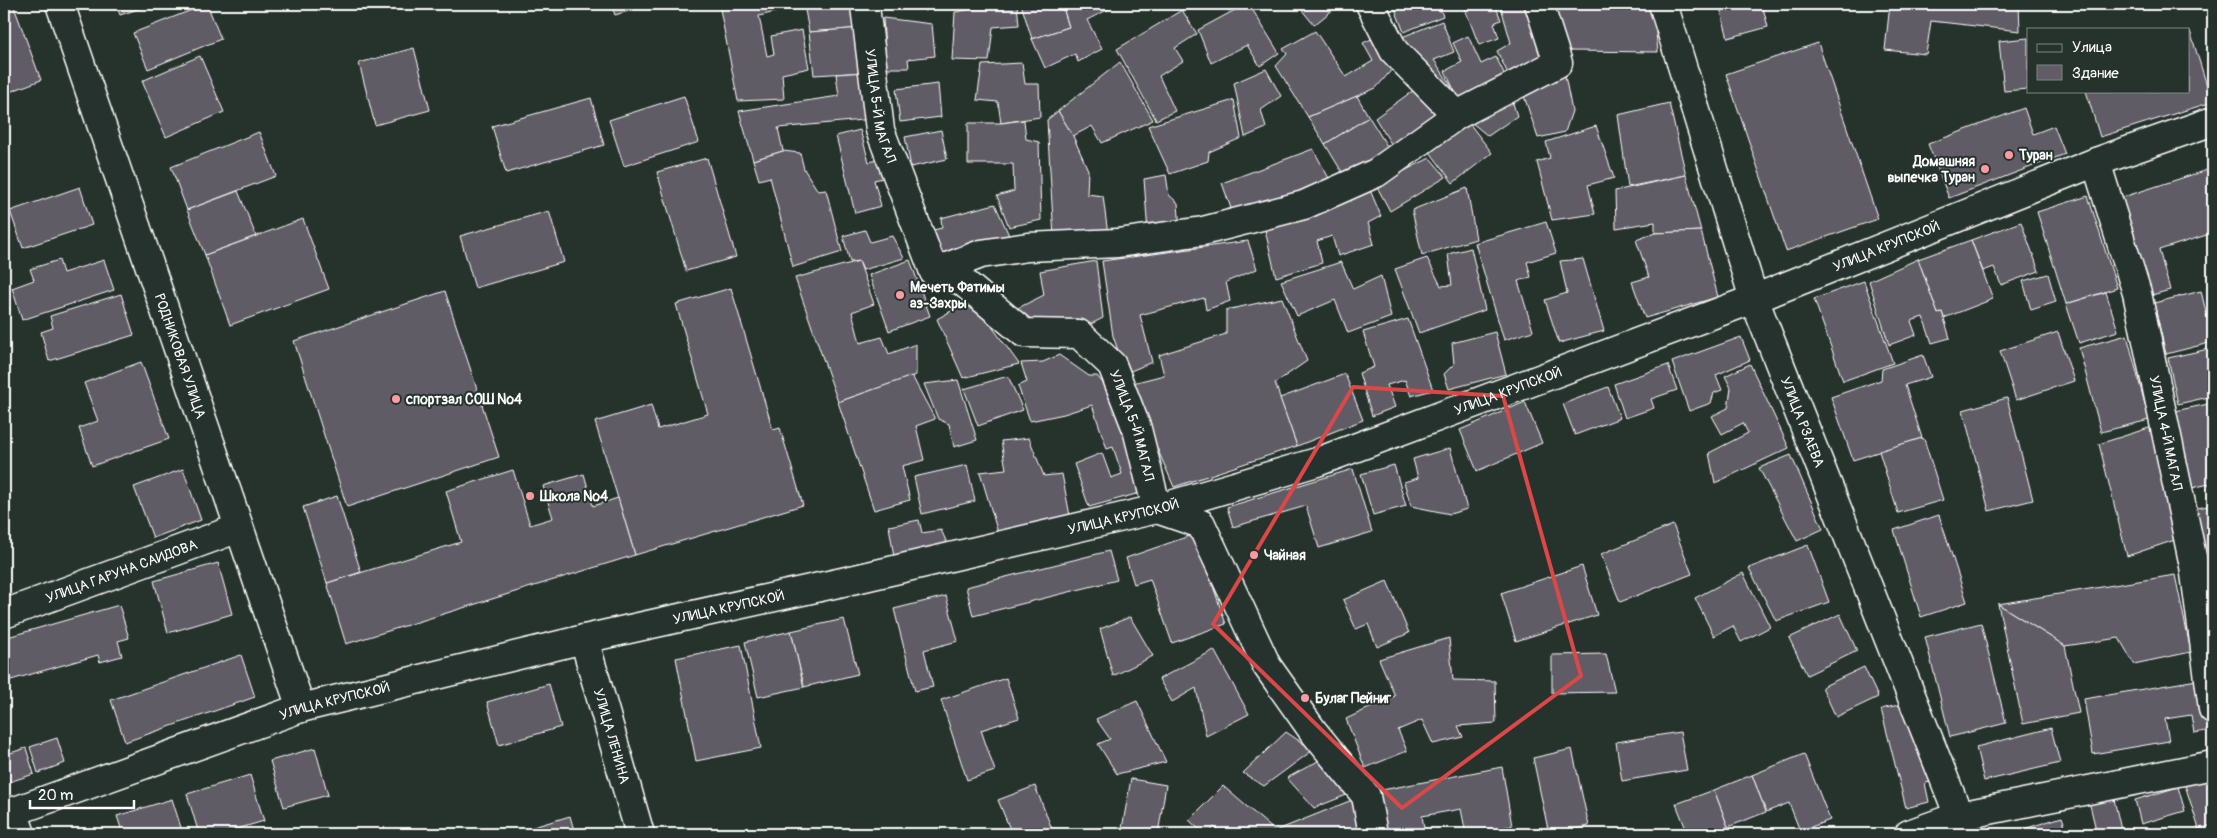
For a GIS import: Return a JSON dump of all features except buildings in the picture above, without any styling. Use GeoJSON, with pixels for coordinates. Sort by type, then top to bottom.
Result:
{"type":"FeatureCollection","features":[{"type":"Feature","properties":{"kind":"street","name":"РОДНИКОВАЯ УЛИЦА"},"geometry":{"type":"LineString","coordinates":[[60,4],[301,708]]}},
{"type":"Feature","properties":{"kind":"street","name":"УЛИЦА 5-Й МАГАЛ"},"geometry":{"type":"LineString","coordinates":[[867,4],[865,6],[880,130],[934,272],[962,281],[1024,333],[1079,334],[1112,365],[1137,430],[1157,509]]}},
{"type":"Feature","properties":{"kind":"street"},"geometry":{"type":"LineString","coordinates":[[1370,4],[1394,52],[1457,115]]}},
{"type":"Feature","properties":{"kind":"street"},"geometry":{"type":"LineString","coordinates":[[934,272],[981,254],[1028,247],[1118,243],[1203,231],[1304,205],[1376,174],[1457,115],[1558,63],[1539,4]]}},
{"type":"Feature","properties":{"kind":"street","name":"УЛИЦА РЗАЕВА"},"geometry":{"type":"LineString","coordinates":[[1663,4],[1754,299],[1961,825]]}},
{"type":"Feature","properties":{"kind":"street","name":"УЛИЦА КРУПСКОЙ"},"geometry":{"type":"LineString","coordinates":[[13,820],[301,708],[584,639],[837,584],[1157,509],[1317,462],[1754,299],[2096,162],[2213,121]]}},
{"type":"Feature","properties":{"kind":"street","name":"УЛИЦА 4-Й МАГАЛ"},"geometry":{"type":"LineString","coordinates":[[2096,162],[2137,293],[2194,566],[2213,709]]}},
{"type":"Feature","properties":{"kind":"street"},"geometry":{"type":"LineString","coordinates":[[1157,509],[1201,524],[1267,666],[1313,731],[1366,796],[1373,834]]}},
{"type":"Feature","properties":{"kind":"street","name":"УЛИЦА ГАРУНА САИДОВА"},"geometry":{"type":"LineString","coordinates":[[4,614],[239,528]]}},
{"type":"Feature","properties":{"kind":"street","name":"УЛИЦА ЛЕНИНА"},"geometry":{"type":"LineString","coordinates":[[584,639],[640,834]]}},
{"type":"Feature","properties":{"kind":"street"},"geometry":{"type":"LineString","coordinates":[[1910,834],[1961,825],[2213,765]]}},
{"type":"Feature","properties":{"kind":"highlighted area"},"geometry":{"type":"Polygon","coordinates":[[[1353,387],[1503,396],[1581,676],[1402,808],[1213,624],[1353,387]]]}},
{"type":"Feature","properties":{"kind":"place","name":"Туран"},"geometry":{"type":"Point","coordinates":[2009,155]}},
{"type":"Feature","properties":{"kind":"place","name":"Домашняя выпечка Туран"},"geometry":{"type":"Point","coordinates":[1985,169]}},
{"type":"Feature","properties":{"kind":"place","name":"Мечеть Фатимы аз-Захры"},"geometry":{"type":"Point","coordinates":[900,295]}},
{"type":"Feature","properties":{"kind":"place","name":"спортзал СОШ №4"},"geometry":{"type":"Point","coordinates":[396,399]}},
{"type":"Feature","properties":{"kind":"place","name":"Школа №4"},"geometry":{"type":"Point","coordinates":[530,496]}},
{"type":"Feature","properties":{"kind":"place","name":"Чайная"},"geometry":{"type":"Point","coordinates":[1254,555]}},
{"type":"Feature","properties":{"kind":"place","name":"Булаг Пейниг"},"geometry":{"type":"Point","coordinates":[1305,698]}}]}
